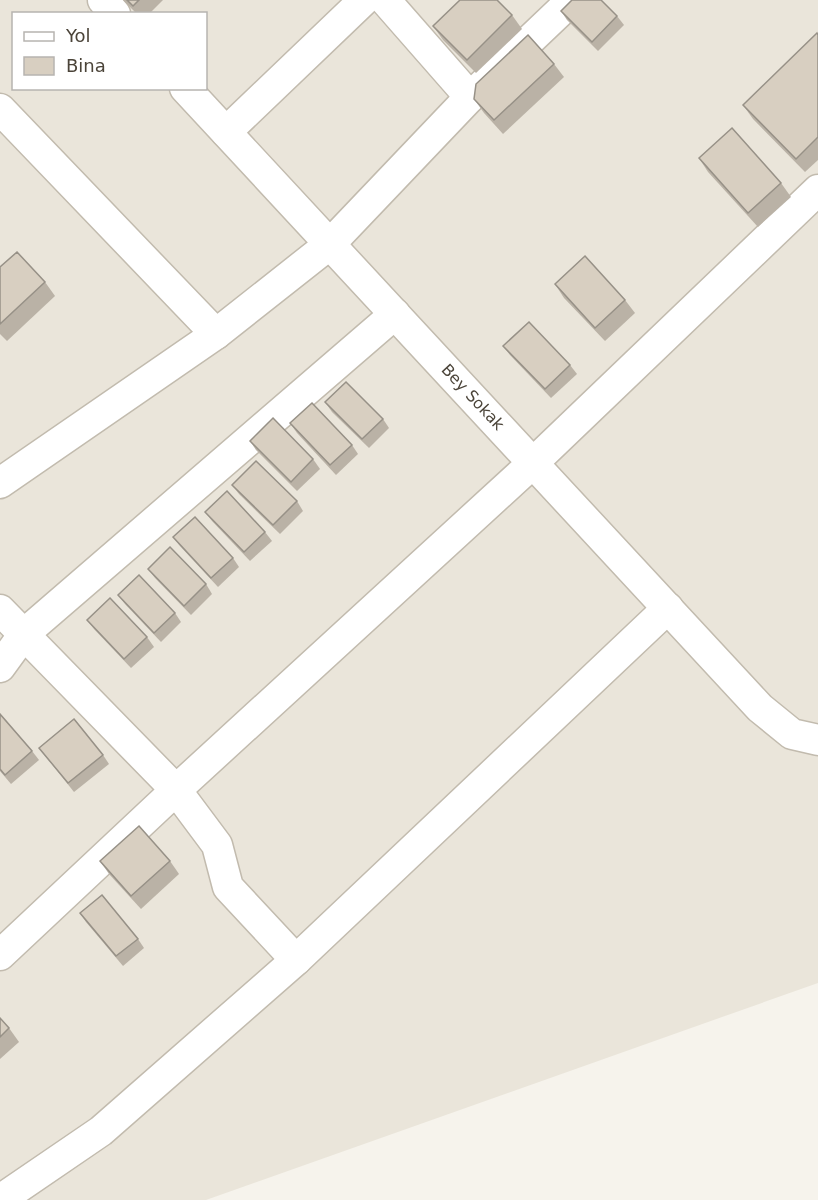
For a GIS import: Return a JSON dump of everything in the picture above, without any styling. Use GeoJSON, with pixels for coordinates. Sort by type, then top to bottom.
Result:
{"type":"FeatureCollection","features":[{"type":"Feature","properties":{"kind":"street"},"geometry":{"type":"LineString","coordinates":[[103,0],[113,12]]}},
{"type":"Feature","properties":{"kind":"street"},"geometry":{"type":"LineString","coordinates":[[226,132],[364,0]]}},
{"type":"Feature","properties":{"kind":"street"},"geometry":{"type":"LineString","coordinates":[[385,0],[470,97]]}},
{"type":"Feature","properties":{"kind":"street"},"geometry":{"type":"LineString","coordinates":[[0,483],[216,334],[330,244],[470,97],[572,0]]}},
{"type":"Feature","properties":{"kind":"street","name":"Bey Sokak"},"geometry":{"type":"LineString","coordinates":[[187,90],[760,708],[792,734],[818,740]]}},
{"type":"Feature","properties":{"kind":"street"},"geometry":{"type":"LineString","coordinates":[[0,109],[216,334]]}},
{"type":"Feature","properties":{"kind":"street"},"geometry":{"type":"LineString","coordinates":[[0,955],[176,790],[534,462],[818,190]]}},
{"type":"Feature","properties":{"kind":"street"},"geometry":{"type":"LineString","coordinates":[[0,667],[24,634],[395,314]]}},
{"type":"Feature","properties":{"kind":"street"},"geometry":{"type":"LineString","coordinates":[[0,1200],[101,1131],[296,960],[668,608]]}},
{"type":"Feature","properties":{"kind":"street"},"geometry":{"type":"LineString","coordinates":[[0,610],[176,790],[217,845],[228,887],[296,960]]}},
{"type":"Feature","properties":{"kind":"shaded area"},"geometry":{"type":"Polygon","coordinates":[[[0,0],[818,0],[818,983],[206,1200],[0,1200],[0,0]]]}},
{"type":"Feature","properties":{"kind":"building"},"geometry":{"type":"Polygon","coordinates":[[[127,0],[139,0],[133,6],[127,0]]]}},
{"type":"Feature","properties":{"kind":"building"},"geometry":{"type":"Polygon","coordinates":[[[460,0],[497,0],[512,15],[467,60],[433,26],[460,0]]]}},
{"type":"Feature","properties":{"kind":"building"},"geometry":{"type":"Polygon","coordinates":[[[572,0],[601,0],[617,16],[592,42],[561,11],[572,0]]]}},
{"type":"Feature","properties":{"kind":"building"},"geometry":{"type":"Polygon","coordinates":[[[817,33],[818,137],[796,159],[743,105],[817,33]]]}},
{"type":"Feature","properties":{"kind":"building"},"geometry":{"type":"Polygon","coordinates":[[[528,35],[554,64],[494,120],[474,99],[476,84],[528,35]]]}},
{"type":"Feature","properties":{"kind":"building"},"geometry":{"type":"Polygon","coordinates":[[[732,128],[781,183],[748,213],[699,158],[732,128]]]}},
{"type":"Feature","properties":{"kind":"building"},"geometry":{"type":"Polygon","coordinates":[[[17,252],[45,282],[0,324],[0,267],[17,252]]]}},
{"type":"Feature","properties":{"kind":"building"},"geometry":{"type":"Polygon","coordinates":[[[585,256],[625,300],[595,328],[555,284],[585,256]]]}},
{"type":"Feature","properties":{"kind":"building"},"geometry":{"type":"Polygon","coordinates":[[[529,322],[570,365],[545,389],[503,346],[529,322]]]}},
{"type":"Feature","properties":{"kind":"building"},"geometry":{"type":"Polygon","coordinates":[[[346,382],[383,419],[362,439],[325,402],[346,382]]]}},
{"type":"Feature","properties":{"kind":"building"},"geometry":{"type":"Polygon","coordinates":[[[312,403],[352,445],[330,465],[290,423],[312,403]]]}},
{"type":"Feature","properties":{"kind":"building"},"geometry":{"type":"Polygon","coordinates":[[[273,418],[313,459],[291,482],[250,441],[273,418]]]}},
{"type":"Feature","properties":{"kind":"building"},"geometry":{"type":"Polygon","coordinates":[[[256,461],[297,501],[273,525],[232,485],[256,461]]]}},
{"type":"Feature","properties":{"kind":"building"},"geometry":{"type":"Polygon","coordinates":[[[227,491],[265,532],[244,552],[205,512],[227,491]]]}},
{"type":"Feature","properties":{"kind":"building"},"geometry":{"type":"Polygon","coordinates":[[[195,517],[233,558],[211,578],[173,537],[195,517]]]}},
{"type":"Feature","properties":{"kind":"building"},"geometry":{"type":"Polygon","coordinates":[[[170,547],[206,584],[184,606],[148,569],[170,547]]]}},
{"type":"Feature","properties":{"kind":"building"},"geometry":{"type":"Polygon","coordinates":[[[139,575],[175,613],[154,633],[118,595],[139,575]]]}},
{"type":"Feature","properties":{"kind":"building"},"geometry":{"type":"Polygon","coordinates":[[[110,598],[147,637],[124,659],[87,620],[110,598]]]}},
{"type":"Feature","properties":{"kind":"building"},"geometry":{"type":"Polygon","coordinates":[[[0,714],[32,751],[5,775],[0,769],[0,714]]]}},
{"type":"Feature","properties":{"kind":"building"},"geometry":{"type":"Polygon","coordinates":[[[74,719],[103,755],[68,783],[39,748],[74,719]]]}},
{"type":"Feature","properties":{"kind":"building"},"geometry":{"type":"Polygon","coordinates":[[[139,826],[170,861],[131,896],[100,861],[139,826]]]}},
{"type":"Feature","properties":{"kind":"building"},"geometry":{"type":"Polygon","coordinates":[[[102,895],[138,939],[116,956],[80,913],[102,895]]]}},
{"type":"Feature","properties":{"kind":"building"},"geometry":{"type":"Polygon","coordinates":[[[0,1018],[9,1028],[0,1037],[0,1018]]]}}]}
